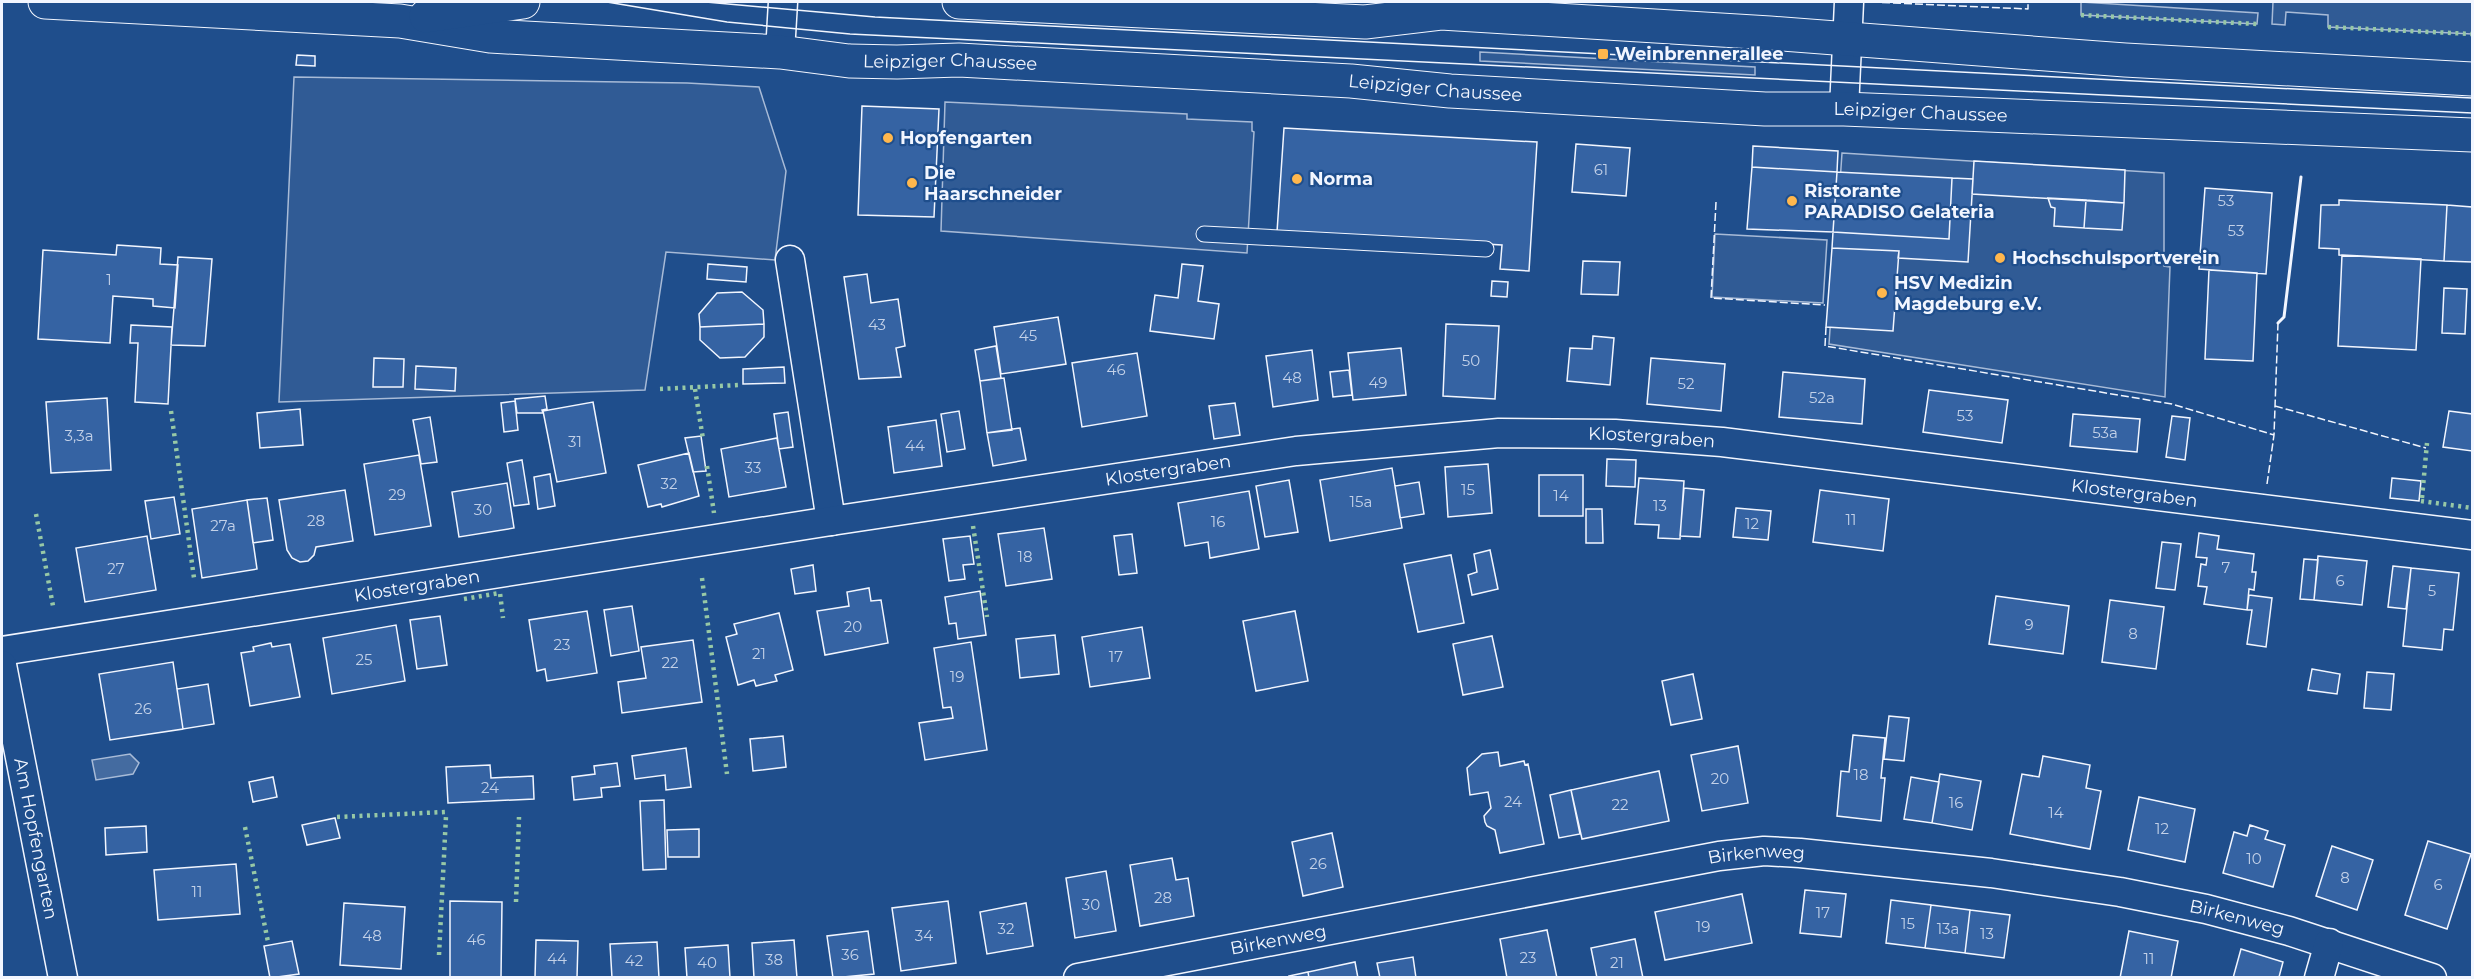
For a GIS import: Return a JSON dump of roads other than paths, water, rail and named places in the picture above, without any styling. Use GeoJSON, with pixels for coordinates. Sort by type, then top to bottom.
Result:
{"type":"FeatureCollection","features":[{"type":"Feature","properties":{"kind":"main road","name":"Leipziger Chaussee"},"geometry":{"type":"LineString","coordinates":[[45,2],[400,21],[490,36],[780,52],[849,61],[959,60],[1351,81],[1450,91],[1757,109],[1844,110],[2472,135]]}},
{"type":"Feature","properties":{"kind":"main road","name":"Leipziger Chaussee"},"geometry":{"type":"LineString","coordinates":[[400,21],[523,2]]}},
{"type":"Feature","properties":{"kind":"main road"},"geometry":{"type":"LineString","coordinates":[[959,2],[1365,22],[1441,13],[1847,38],[2125,60],[2472,79]]}},
{"type":"Feature","properties":{"kind":"street"},"geometry":{"type":"LineString","coordinates":[[780,52],[783,2]]}},
{"type":"Feature","properties":{"kind":"street"},"geometry":{"type":"LineString","coordinates":[[1844,110],[1849,2]]}},
{"type":"Feature","properties":{"kind":"street"},"geometry":{"type":"LineString","coordinates":[[790,260],[831,520]]}},
{"type":"Feature","properties":{"kind":"street","name":"Klostergraben"},"geometry":{"type":"LineString","coordinates":[[2,651],[831,520],[1296,451],[1398,440],[1540,432],[1615,434],[1722,442],[2472,535]]}},
{"type":"Feature","properties":{"kind":"street","name":"Am Hopfengarten"},"geometry":{"type":"LineString","coordinates":[[2,665],[63,978]]}},
{"type":"Feature","properties":{"kind":"street","name":"Birkenweg"},"geometry":{"type":"LineString","coordinates":[[1078,978],[1719,856],[1764,851],[1991,873],[2120,892],[2206,909],[2329,943],[2432,978]]}},
{"type":"Feature","properties":{"kind":"street"},"geometry":{"type":"LineString","coordinates":[[2319,978],[2329,943]]}},
{"type":"Feature","properties":{"kind":"lane"},"geometry":{"type":"LineString","coordinates":[[1204,234],[1486,249]]}},
{"type":"Feature","properties":{"kind":"tram line"},"geometry":{"type":"LineString","coordinates":[[607,2],[727,22],[850,34],[2472,113]]}},
{"type":"Feature","properties":{"kind":"tram line"},"geometry":{"type":"LineString","coordinates":[[706,2],[875,17],[2472,98]]}},
{"type":"Feature","properties":{"kind":"place","name":"Weinbrennerallee"},"geometry":{"type":"Point","coordinates":[1603,54]}},
{"type":"Feature","properties":{"kind":"place","name":"Hopfengarten"},"geometry":{"type":"Point","coordinates":[888,138]}},
{"type":"Feature","properties":{"kind":"place","name":"Norma"},"geometry":{"type":"Point","coordinates":[1297,179]}},
{"type":"Feature","properties":{"kind":"place","name":"Die Haarschneider"},"geometry":{"type":"Point","coordinates":[912,183]}},
{"type":"Feature","properties":{"kind":"place","name":"Ristorante PARADISO Gelateria"},"geometry":{"type":"Point","coordinates":[1792,201]}},
{"type":"Feature","properties":{"kind":"place","name":"Hochschulsportverein"},"geometry":{"type":"Point","coordinates":[2000,258]}},
{"type":"Feature","properties":{"kind":"place","name":"HSV Medizin Magdeburg e.V."},"geometry":{"type":"Point","coordinates":[1882,293]}}]}
